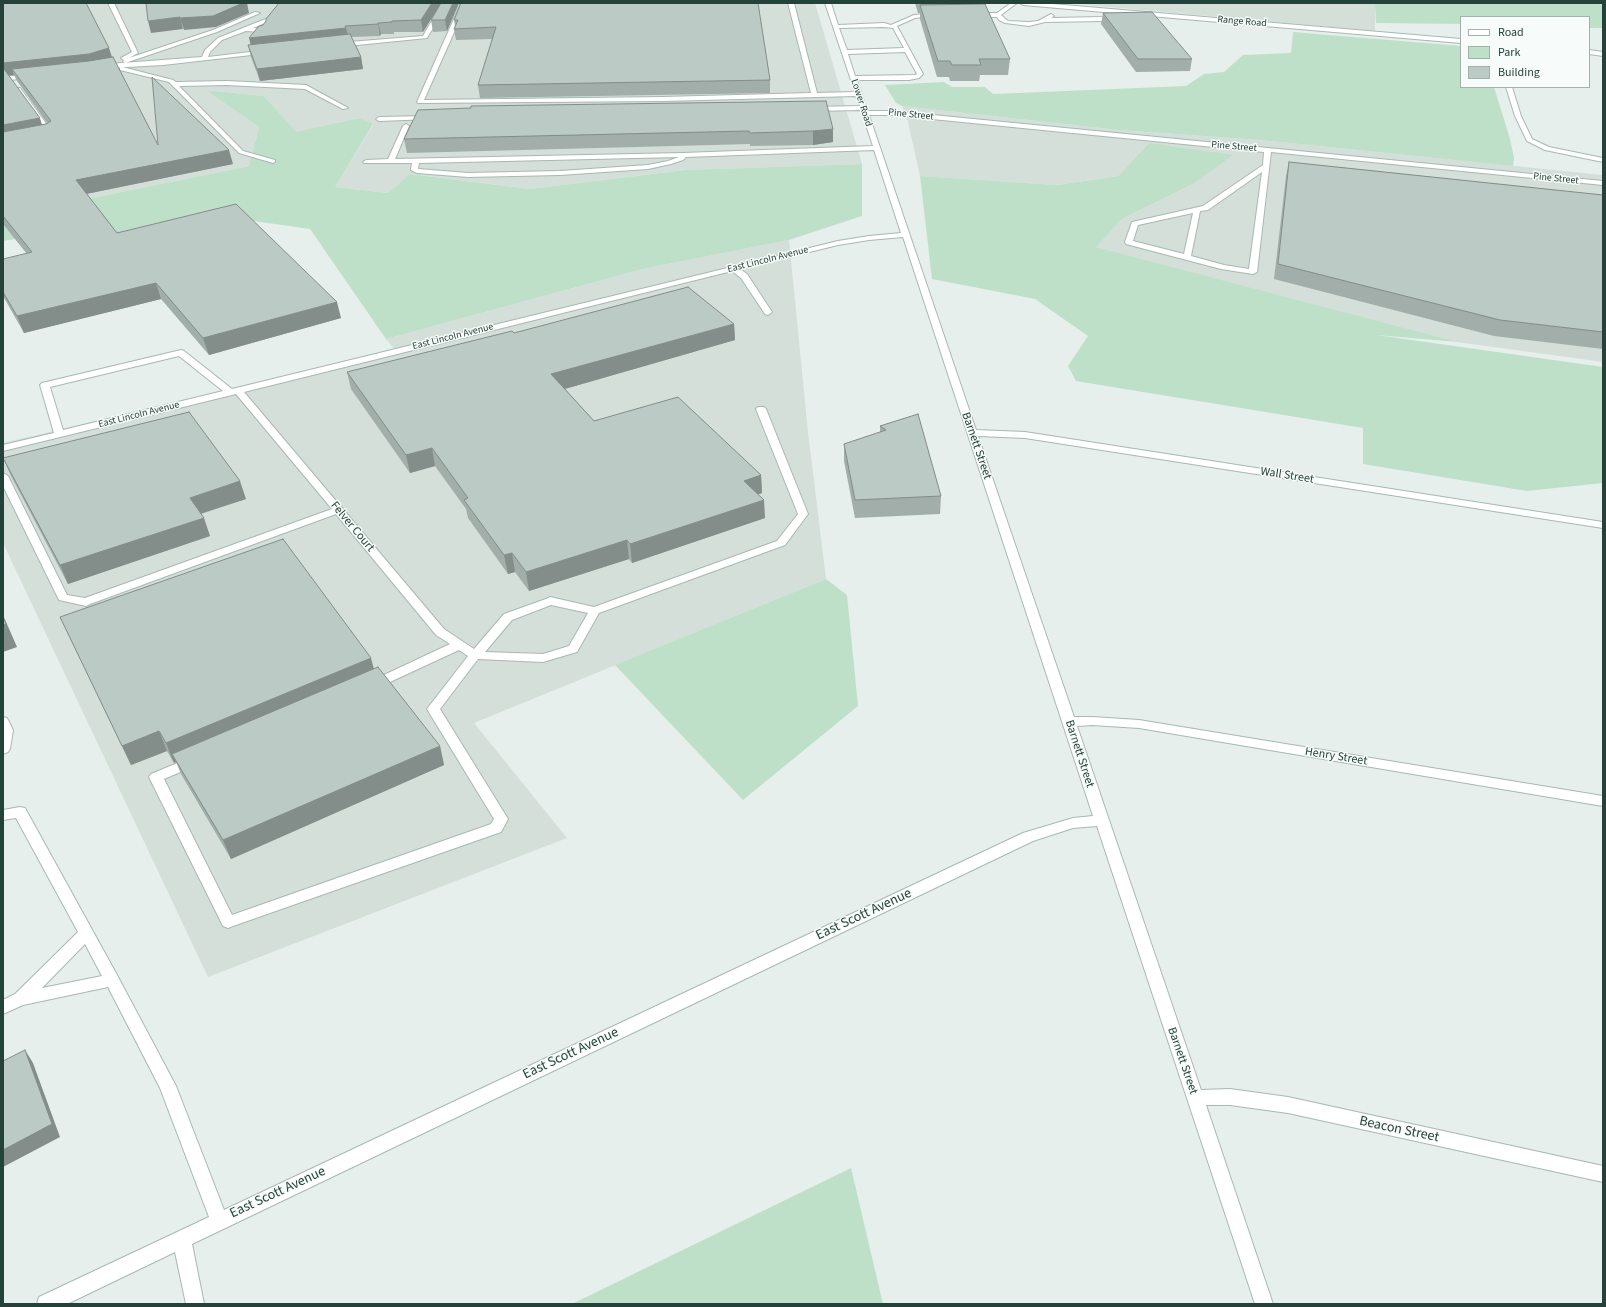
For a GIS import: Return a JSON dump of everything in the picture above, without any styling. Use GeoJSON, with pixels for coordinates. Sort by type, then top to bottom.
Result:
{"type":"FeatureCollection","features":[{"type":"Feature","properties":{"kind":"street"},"geometry":{"type":"LineString","coordinates":[[106,67],[135,53],[111,3]]}},
{"type":"Feature","properties":{"kind":"street"},"geometry":{"type":"LineString","coordinates":[[204,59],[207,51],[220,39],[275,17],[287,3]]}},
{"type":"Feature","properties":{"kind":"street"},"geometry":{"type":"LineString","coordinates":[[331,45],[385,39],[425,37],[445,3]]}},
{"type":"Feature","properties":{"kind":"street"},"geometry":{"type":"LineString","coordinates":[[464,3],[420,102],[632,100],[858,94]]}},
{"type":"Feature","properties":{"kind":"street"},"geometry":{"type":"LineString","coordinates":[[791,3],[815,96]]}},
{"type":"Feature","properties":{"kind":"street","name":"Lower Road"},"geometry":{"type":"LineString","coordinates":[[828,3],[894,203]]}},
{"type":"Feature","properties":{"kind":"street"},"geometry":{"type":"LineString","coordinates":[[966,15],[998,15],[1014,3]]}},
{"type":"Feature","properties":{"kind":"street","name":"Range Road"},"geometry":{"type":"LineString","coordinates":[[1024,3],[1460,41]]}},
{"type":"Feature","properties":{"kind":"street"},"geometry":{"type":"LineString","coordinates":[[998,15],[1001,19],[1011,23],[1029,24],[1050,18],[1058,6]]}},
{"type":"Feature","properties":{"kind":"street"},"geometry":{"type":"LineString","coordinates":[[1044,20],[1114,18],[1120,12]]}},
{"type":"Feature","properties":{"kind":"street"},"geometry":{"type":"LineString","coordinates":[[106,67],[215,31],[257,13]]}},
{"type":"Feature","properties":{"kind":"street"},"geometry":{"type":"LineString","coordinates":[[836,27],[892,26],[914,17],[942,15]]}},
{"type":"Feature","properties":{"kind":"street"},"geometry":{"type":"LineString","coordinates":[[852,78],[909,78],[917,77],[920,74],[895,27],[892,26]]}},
{"type":"Feature","properties":{"kind":"street"},"geometry":{"type":"LineString","coordinates":[[245,29],[263,30],[265,32],[263,35]]}},
{"type":"Feature","properties":{"kind":"street"},"geometry":{"type":"LineString","coordinates":[[247,54],[252,48]]}},
{"type":"Feature","properties":{"kind":"street"},"geometry":{"type":"LineString","coordinates":[[844,52],[907,50]]}},
{"type":"Feature","properties":{"kind":"street"},"geometry":{"type":"LineString","coordinates":[[106,67],[270,52]]}},
{"type":"Feature","properties":{"kind":"street"},"geometry":{"type":"LineString","coordinates":[[1590,52],[1603,54]]}},
{"type":"Feature","properties":{"kind":"street"},"geometry":{"type":"LineString","coordinates":[[106,67],[171,81],[241,152],[273,161]]}},
{"type":"Feature","properties":{"kind":"street"},"geometry":{"type":"LineString","coordinates":[[6,79],[40,75]]}},
{"type":"Feature","properties":{"kind":"street"},"geometry":{"type":"LineString","coordinates":[[6,79],[51,134],[44,135]]}},
{"type":"Feature","properties":{"kind":"street"},"geometry":{"type":"LineString","coordinates":[[174,84],[227,83],[306,87],[346,108]]}},
{"type":"Feature","properties":{"kind":"street"},"geometry":{"type":"LineString","coordinates":[[1509,88],[1518,116],[1529,140],[1547,149],[1603,160]]}},
{"type":"Feature","properties":{"kind":"street","name":"Pine Street"},"geometry":{"type":"LineString","coordinates":[[807,109],[863,110],[1603,183]]}},
{"type":"Feature","properties":{"kind":"street"},"geometry":{"type":"LineString","coordinates":[[379,119],[434,118]]}},
{"type":"Feature","properties":{"kind":"street"},"geometry":{"type":"LineString","coordinates":[[391,162],[406,126]]}},
{"type":"Feature","properties":{"kind":"street"},"geometry":{"type":"LineString","coordinates":[[366,162],[683,155],[876,148]]}},
{"type":"Feature","properties":{"kind":"street"},"geometry":{"type":"LineString","coordinates":[[1266,166],[1210,205],[1197,210],[1140,222],[1133,227],[1129,242],[1224,267],[1253,272],[1268,150]]}},
{"type":"Feature","properties":{"kind":"street"},"geometry":{"type":"LineString","coordinates":[[416,161],[414,170],[419,172],[468,175],[535,173],[660,165],[682,159],[683,155]]}},
{"type":"Feature","properties":{"kind":"street"},"geometry":{"type":"LineString","coordinates":[[535,173],[538,158]]}},
{"type":"Feature","properties":{"kind":"street","name":"Barnett Street"},"geometry":{"type":"LineString","coordinates":[[894,203],[1264,1304]]}},
{"type":"Feature","properties":{"kind":"street"},"geometry":{"type":"LineString","coordinates":[[1187,258],[1197,210]]}},
{"type":"Feature","properties":{"kind":"street","name":"East Lincoln Avenue"},"geometry":{"type":"LineString","coordinates":[[3,448],[838,243],[869,238],[905,235]]}},
{"type":"Feature","properties":{"kind":"street"},"geometry":{"type":"LineString","coordinates":[[734,269],[744,276],[768,312]]}},
{"type":"Feature","properties":{"kind":"street","name":"Felver Court"},"geometry":{"type":"LineString","coordinates":[[59,434],[45,385],[182,353],[234,391],[338,510],[440,632],[475,655]]}},
{"type":"Feature","properties":{"kind":"street"},"geometry":{"type":"LineString","coordinates":[[206,756],[156,777],[228,922],[496,828],[501,819],[433,709],[475,655],[508,617],[550,601],[595,611],[781,543],[803,514],[761,409]]}},
{"type":"Feature","properties":{"kind":"street","name":"Wall Street"},"geometry":{"type":"LineString","coordinates":[[971,433],[987,432],[1025,435],[1603,525]]}},
{"type":"Feature","properties":{"kind":"street"},"geometry":{"type":"LineString","coordinates":[[3,476],[63,598],[86,602],[338,510]]}},
{"type":"Feature","properties":{"kind":"street"},"geometry":{"type":"LineString","coordinates":[[475,655],[543,658],[573,649],[595,611]]}},
{"type":"Feature","properties":{"kind":"street"},"geometry":{"type":"LineString","coordinates":[[363,689],[459,645]]}},
{"type":"Feature","properties":{"kind":"street","name":"Henry Street"},"geometry":{"type":"LineString","coordinates":[[1068,722],[1092,720],[1139,724],[1603,801]]}},
{"type":"Feature","properties":{"kind":"street"},"geometry":{"type":"LineString","coordinates":[[3,721],[7,730],[3,749]]}},
{"type":"Feature","properties":{"kind":"street"},"geometry":{"type":"LineString","coordinates":[[3,815],[20,812],[85,934],[112,980],[168,1086],[219,1221]]}},
{"type":"Feature","properties":{"kind":"street","name":"East Scott Avenue"},"geometry":{"type":"LineString","coordinates":[[46,1304],[1028,837],[1073,823],[1101,820]]}},
{"type":"Feature","properties":{"kind":"street"},"geometry":{"type":"LineString","coordinates":[[21,998],[85,934]]}},
{"type":"Feature","properties":{"kind":"street"},"geometry":{"type":"LineString","coordinates":[[3,1007],[21,998],[112,980]]}},
{"type":"Feature","properties":{"kind":"street","name":"Beacon Street"},"geometry":{"type":"LineString","coordinates":[[1194,1098],[1230,1097],[1288,1105],[1603,1174]]}},
{"type":"Feature","properties":{"kind":"street"},"geometry":{"type":"LineString","coordinates":[[182,1239],[195,1304]]}},
{"type":"Feature","properties":{"kind":"shaded area"},"geometry":{"type":"Polygon","coordinates":[[[17,3],[815,3],[862,164],[685,170],[530,189],[411,174],[388,193],[335,187],[373,125],[358,118],[296,133],[264,96],[207,90],[259,127],[249,166],[3,216],[63,136],[16,78],[3,79],[3,5],[17,3]]]}},
{"type":"Feature","properties":{"kind":"shaded area"},"geometry":{"type":"Polygon","coordinates":[[[1066,3],[1375,4],[1375,31],[1066,3]]]}},
{"type":"Feature","properties":{"kind":"shaded area"},"geometry":{"type":"Polygon","coordinates":[[[902,106],[1118,130],[1260,140],[1603,175],[1603,362],[1457,342],[1095,247],[1122,219],[1193,184],[1149,143],[1118,176],[1057,185],[920,176],[908,122],[902,106]]]}},
{"type":"Feature","properties":{"kind":"shaded area"},"geometry":{"type":"Polygon","coordinates":[[[789,240],[808,432],[826,579],[474,723],[567,838],[208,977],[3,543],[3,443],[395,350],[386,339],[643,269],[789,240]]]}},
{"type":"Feature","properties":{"kind":"green space"},"geometry":{"type":"Polygon","coordinates":[[[1365,3],[1603,3],[1603,28],[1590,28],[1590,16],[1460,16],[1460,24],[1376,23],[1375,4],[1365,3]]]}},
{"type":"Feature","properties":{"kind":"green space"},"geometry":{"type":"Polygon","coordinates":[[[1293,32],[1460,46],[1460,88],[1494,88],[1510,139],[1514,158],[1513,166],[1260,140],[1118,130],[902,106],[896,103],[885,85],[944,82],[952,87],[985,87],[993,94],[1186,86],[1204,74],[1224,72],[1243,55],[1291,53],[1293,32]]]}},
{"type":"Feature","properties":{"kind":"green space"},"geometry":{"type":"Polygon","coordinates":[[[206,90],[264,96],[296,132],[359,118],[373,124],[335,187],[388,193],[410,174],[530,189],[685,170],[862,164],[862,216],[789,240],[643,269],[386,339],[310,229],[240,219],[122,248],[15,239],[3,241],[3,216],[249,166],[259,127],[206,90]]]}},
{"type":"Feature","properties":{"kind":"green space"},"geometry":{"type":"Polygon","coordinates":[[[1149,143],[1233,155],[1193,184],[1122,219],[1096,247],[1458,342],[1376,335],[1603,367],[1603,483],[1527,491],[1363,464],[1363,428],[1076,381],[1068,366],[1088,336],[1035,299],[932,279],[920,176],[1057,185],[1118,176],[1149,143]]]}},
{"type":"Feature","properties":{"kind":"green space"},"geometry":{"type":"Polygon","coordinates":[[[826,579],[847,595],[858,706],[743,800],[615,665],[826,579]]]}},
{"type":"Feature","properties":{"kind":"green space"},"geometry":{"type":"Polygon","coordinates":[[[851,1168],[883,1304],[572,1304],[851,1168]]]}},
{"type":"Feature","properties":{"kind":"building"},"geometry":{"type":"Polygon","coordinates":[[[3,3],[86,3],[109,48],[89,54],[3,63],[3,3]]]}},
{"type":"Feature","properties":{"kind":"building"},"geometry":{"type":"Polygon","coordinates":[[[146,3],[243,3],[213,16],[180,17],[148,21],[146,3]]]}},
{"type":"Feature","properties":{"kind":"building"},"geometry":{"type":"Polygon","coordinates":[[[279,3],[432,3],[421,20],[392,21],[378,24],[345,26],[346,28],[249,38],[259,26],[263,25],[279,3]]]}},
{"type":"Feature","properties":{"kind":"building"},"geometry":{"type":"Polygon","coordinates":[[[441,3],[453,3],[445,20],[431,20],[441,3]]]}},
{"type":"Feature","properties":{"kind":"building"},"geometry":{"type":"Polygon","coordinates":[[[461,3],[758,3],[770,80],[478,85],[496,27],[454,29],[458,20],[454,20],[461,3]]]}},
{"type":"Feature","properties":{"kind":"building"},"geometry":{"type":"Polygon","coordinates":[[[985,4],[1010,59],[979,59],[981,65],[952,65],[950,61],[938,61],[920,5],[985,4]]]}},
{"type":"Feature","properties":{"kind":"building"},"geometry":{"type":"Polygon","coordinates":[[[1152,12],[1192,59],[1138,59],[1103,13],[1152,12]]]}},
{"type":"Feature","properties":{"kind":"building"},"geometry":{"type":"Polygon","coordinates":[[[350,34],[361,57],[257,69],[248,45],[350,34]]]}},
{"type":"Feature","properties":{"kind":"building"},"geometry":{"type":"Polygon","coordinates":[[[113,57],[158,145],[152,77],[229,150],[76,180],[117,233],[236,204],[337,302],[203,338],[156,283],[17,316],[3,292],[3,259],[32,252],[3,216],[3,132],[46,124],[51,121],[12,69],[113,57]]]}},
{"type":"Feature","properties":{"kind":"building"},"geometry":{"type":"Polygon","coordinates":[[[4,69],[40,118],[3,125],[4,69]]]}},
{"type":"Feature","properties":{"kind":"building"},"geometry":{"type":"Polygon","coordinates":[[[826,101],[833,129],[750,133],[749,131],[404,139],[418,110],[471,108],[471,106],[826,101]]]}},
{"type":"Feature","properties":{"kind":"building"},"geometry":{"type":"Polygon","coordinates":[[[1289,162],[1603,195],[1603,332],[1500,320],[1278,264],[1289,162]]]}},
{"type":"Feature","properties":{"kind":"building"},"geometry":{"type":"Polygon","coordinates":[[[688,287],[734,324],[551,374],[594,421],[678,397],[761,475],[744,481],[764,500],[630,544],[627,540],[526,572],[512,553],[504,555],[464,500],[468,498],[432,448],[406,455],[347,372],[512,331],[514,333],[688,287]]]}},
{"type":"Feature","properties":{"kind":"building"},"geometry":{"type":"Polygon","coordinates":[[[189,412],[240,481],[190,498],[204,518],[60,565],[3,458],[189,412]]]}},
{"type":"Feature","properties":{"kind":"building"},"geometry":{"type":"Polygon","coordinates":[[[918,414],[941,496],[855,500],[844,444],[886,430],[880,426],[918,414]]]}},
{"type":"Feature","properties":{"kind":"building"},"geometry":{"type":"Polygon","coordinates":[[[283,539],[371,658],[166,743],[159,731],[122,746],[60,617],[283,539]]]}},
{"type":"Feature","properties":{"kind":"building"},"geometry":{"type":"Polygon","coordinates":[[[3,618],[6,624],[3,625],[3,618]]]}},
{"type":"Feature","properties":{"kind":"building"},"geometry":{"type":"Polygon","coordinates":[[[378,667],[440,746],[223,840],[172,754],[378,667]]]}},
{"type":"Feature","properties":{"kind":"building"},"geometry":{"type":"Polygon","coordinates":[[[25,1050],[52,1124],[3,1150],[3,1061],[25,1050]]]}}]}
